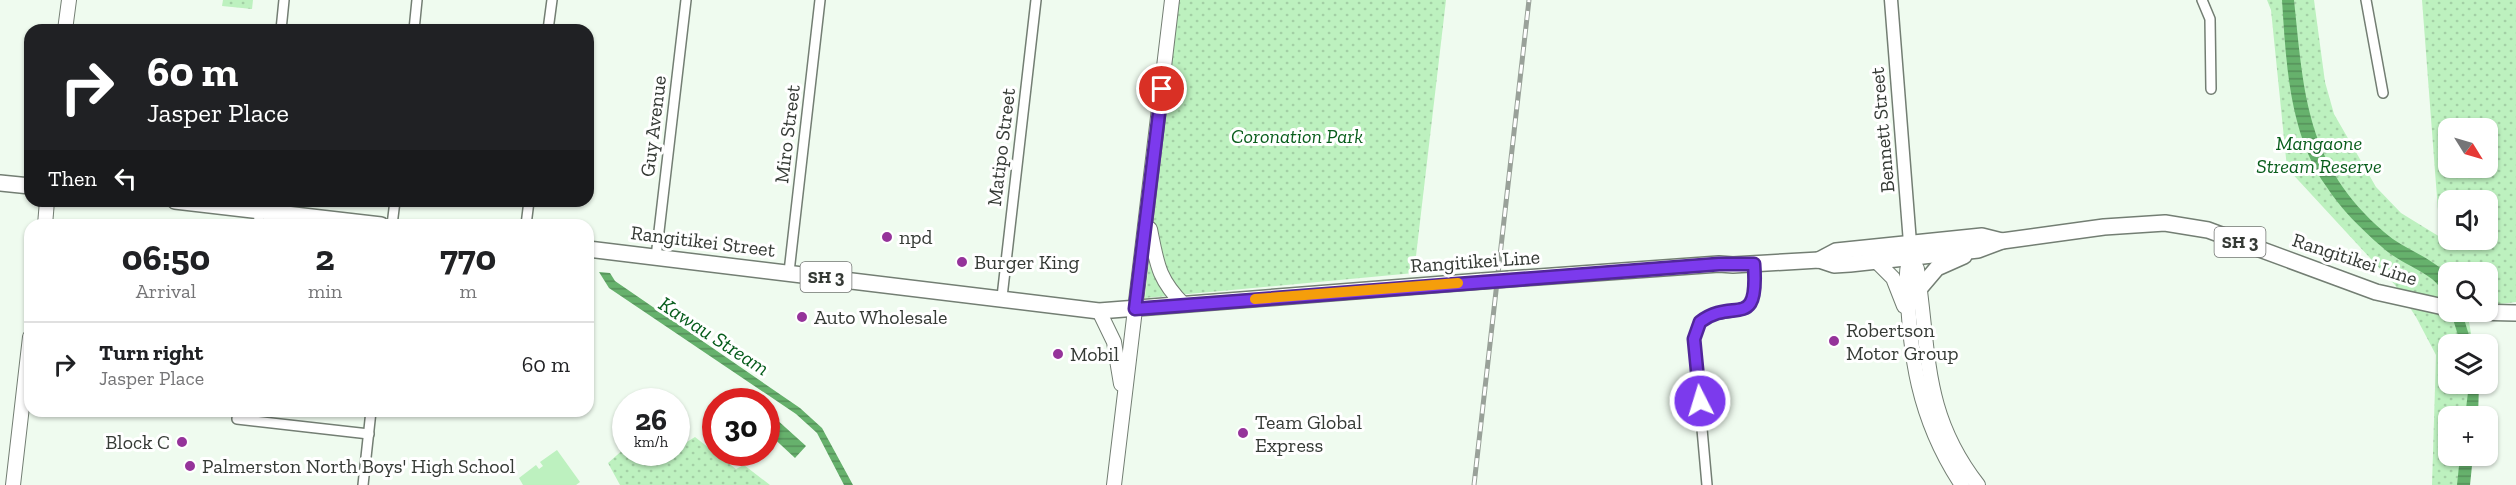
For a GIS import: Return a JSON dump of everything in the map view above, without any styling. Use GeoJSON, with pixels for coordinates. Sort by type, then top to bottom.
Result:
{"type":"FeatureCollection","features":[{"type":"Feature","properties":{"kind":"highway"},"geometry":{"type":"LineString","coordinates":[[0,183],[24,185]]}},
{"type":"Feature","properties":{"kind":"highway"},"geometry":{"type":"LineString","coordinates":[[221,207],[325,219]]}},
{"type":"Feature","properties":{"kind":"highway","name":"Rangitikei Line"},"geometry":{"type":"LineString","coordinates":[[1819,260],[1836,251],[1978,250],[2002,241],[2135,224],[2186,225],[2235,240],[2376,292],[2438,306]]}},
{"type":"Feature","properties":{"kind":"highway","name":"Rangitikei Line"},"geometry":{"type":"LineString","coordinates":[[1135,309],[1719,264],[1819,260],[1834,265],[1877,262],[1910,250],[1982,236],[2002,241]]}},
{"type":"Feature","properties":{"kind":"highway","name":"Rangitikei Street"},"geometry":{"type":"LineString","coordinates":[[594,250],[1002,297],[1099,311],[1135,309]]}},
{"type":"Feature","properties":{"kind":"highway"},"geometry":{"type":"LineString","coordinates":[[1920,288],[1937,268],[1978,250]]}},
{"type":"Feature","properties":{"kind":"highway"},"geometry":{"type":"LineString","coordinates":[[2498,313],[2516,313]]}},
{"type":"Feature","properties":{"kind":"main road"},"geometry":{"type":"LineString","coordinates":[[66,24],[69,0]]}},
{"type":"Feature","properties":{"kind":"main road"},"geometry":{"type":"LineString","coordinates":[[1114,485],[1172,0]]}},
{"type":"Feature","properties":{"kind":"main road"},"geometry":{"type":"LineString","coordinates":[[1147,219],[1161,277],[1168,289],[1184,304]]}},
{"type":"Feature","properties":{"kind":"main road"},"geometry":{"type":"LineString","coordinates":[[1910,250],[1917,269],[1920,288],[1920,361],[1924,410],[1936,441],[1962,485]]}},
{"type":"Feature","properties":{"kind":"main road"},"geometry":{"type":"LineString","coordinates":[[1909,326],[1906,273],[1910,250]]}},
{"type":"Feature","properties":{"kind":"main road"},"geometry":{"type":"LineString","coordinates":[[1877,262],[1893,278],[1903,301],[1920,361],[1945,430],[1957,455],[1978,485]]}},
{"type":"Feature","properties":{"kind":"main road"},"geometry":{"type":"LineString","coordinates":[[1099,311],[1114,342],[1124,401]]}},
{"type":"Feature","properties":{"kind":"main road"},"geometry":{"type":"LineString","coordinates":[[13,485],[24,389]]}},
{"type":"Feature","properties":{"kind":"street"},"geometry":{"type":"LineString","coordinates":[[281,24],[284,0]]}},
{"type":"Feature","properties":{"kind":"street"},"geometry":{"type":"LineString","coordinates":[[415,24],[417,0]]}},
{"type":"Feature","properties":{"kind":"street"},"geometry":{"type":"LineString","coordinates":[[550,24],[552,0]]}},
{"type":"Feature","properties":{"kind":"street","name":"Guy Avenue"},"geometry":{"type":"LineString","coordinates":[[656,257],[687,0]]}},
{"type":"Feature","properties":{"kind":"street","name":"Miro Street"},"geometry":{"type":"LineString","coordinates":[[789,272],[820,0]]}},
{"type":"Feature","properties":{"kind":"street","name":"Matipo Street"},"geometry":{"type":"LineString","coordinates":[[1002,297],[1036,0]]}},
{"type":"Feature","properties":{"kind":"street","name":"Bennett Street"},"geometry":{"type":"LineString","coordinates":[[1891,0],[1910,250]]}},
{"type":"Feature","properties":{"kind":"street"},"geometry":{"type":"LineString","coordinates":[[2202,0],[2210,18],[2211,89]]}},
{"type":"Feature","properties":{"kind":"street"},"geometry":{"type":"LineString","coordinates":[[2366,0],[2383,93]]}},
{"type":"Feature","properties":{"kind":"street"},"geometry":{"type":"LineString","coordinates":[[1707,485],[1694,339],[1700,322],[1707,317],[1742,310],[1753,301],[1756,290],[1754,264]]}},
{"type":"Feature","properties":{"kind":"street"},"geometry":{"type":"LineString","coordinates":[[252,417],[369,434]]}},
{"type":"Feature","properties":{"kind":"street"},"geometry":{"type":"LineString","coordinates":[[363,485],[370,417]]}},
{"type":"Feature","properties":{"kind":"green space"},"geometry":{"type":"Polygon","coordinates":[[[223,0],[253,0],[252,9],[222,6],[223,0]]]}},
{"type":"Feature","properties":{"kind":"green space","name":"Coronation Park"},"geometry":{"type":"Polygon","coordinates":[[[1179,0],[1446,0],[1414,273],[1145,298],[1179,0]]]}},
{"type":"Feature","properties":{"kind":"green space","name":"Mangaone Stream Reserve"},"geometry":{"type":"Polygon","coordinates":[[[2267,0],[2314,0],[2325,82],[2334,114],[2376,187],[2401,213],[2438,236],[2438,250],[2498,250],[2498,190],[2438,190],[2438,211],[2422,0],[2516,0],[2516,302],[2498,304],[2498,262],[2438,262],[2438,322],[2469,322],[2471,334],[2438,334],[2438,394],[2473,394],[2471,406],[2438,406],[2438,466],[2465,466],[2463,485],[2432,485],[2436,355],[2416,317],[2395,285],[2287,168],[2271,10],[2267,0]]]}},
{"type":"Feature","properties":{"kind":"green space"},"geometry":{"type":"Polygon","coordinates":[[[695,437],[702,442],[702,466],[732,466],[736,469],[745,466],[770,485],[620,485],[608,463],[612,459],[612,466],[690,466],[690,440],[695,437]]]}},
{"type":"Feature","properties":{"kind":"green space"},"geometry":{"type":"Polygon","coordinates":[[[557,450],[580,482],[576,485],[523,485],[519,478],[536,465],[539,469],[543,466],[540,462],[557,450]]]}},
{"type":"Feature","properties":{"kind":"shaded area"},"geometry":{"type":"Polygon","coordinates":[[[2282,0],[2294,0],[2306,97],[2324,154],[2338,180],[2358,206],[2384,232],[2438,266],[2438,286],[2432,279],[2388,252],[2359,226],[2332,194],[2314,166],[2297,120],[2285,47],[2282,0]]]}},
{"type":"Feature","properties":{"kind":"shaded area"},"geometry":{"type":"Polygon","coordinates":[[[599,272],[610,273],[615,281],[771,388],[757,388],[609,288],[599,272]]]}},
{"type":"Feature","properties":{"kind":"shaded area"},"geometry":{"type":"Polygon","coordinates":[[[2454,322],[2465,322],[2469,334],[2458,334],[2454,322]]]}},
{"type":"Feature","properties":{"kind":"shaded area"},"geometry":{"type":"Polygon","coordinates":[[[780,394],[800,408],[822,428],[853,485],[844,485],[817,433],[780,403],[780,394]]]}},
{"type":"Feature","properties":{"kind":"shaded area"},"geometry":{"type":"Polygon","coordinates":[[[2468,394],[2479,394],[2478,406],[2466,406],[2468,394]]]}},
{"type":"Feature","properties":{"kind":"shaded area"},"geometry":{"type":"Polygon","coordinates":[[[780,423],[806,446],[795,458],[780,444],[780,423]]]}},
{"type":"Feature","properties":{"kind":"shaded area"},"geometry":{"type":"Polygon","coordinates":[[[2459,466],[2472,466],[2470,485],[2457,485],[2459,466]]]}},
{"type":"Feature","properties":{"kind":"railway"},"geometry":{"type":"LineString","coordinates":[[1474,485],[1529,0]]}},
{"type":"Feature","properties":{"kind":"slow traffic"},"geometry":{"type":"LineString","coordinates":[[1255,299],[1458,283]]}},
{"type":"Feature","properties":{"kind":"place","name":"npd"},"geometry":{"type":"Point","coordinates":[887,237]}},
{"type":"Feature","properties":{"kind":"place","name":"Burger King"},"geometry":{"type":"Point","coordinates":[962,262]}},
{"type":"Feature","properties":{"kind":"place","name":"Auto Wholesale"},"geometry":{"type":"Point","coordinates":[802,317]}},
{"type":"Feature","properties":{"kind":"place","name":"Robertson Motor Group"},"geometry":{"type":"Point","coordinates":[1834,341]}},
{"type":"Feature","properties":{"kind":"place","name":"Mobil"},"geometry":{"type":"Point","coordinates":[1058,354]}},
{"type":"Feature","properties":{"kind":"place","name":"Team Global Express"},"geometry":{"type":"Point","coordinates":[1243,433]}},
{"type":"Feature","properties":{"kind":"place","name":"Block C"},"geometry":{"type":"Point","coordinates":[182,442]}},
{"type":"Feature","properties":{"kind":"place","name":"Palmerston North Boys' High School"},"geometry":{"type":"Point","coordinates":[190,466]}},
{"type":"Feature","properties":{"kind":"route"},"geometry":{"type":"LineString","coordinates":[[1162,89],[1135,309],[1482,281],[1719,264],[1754,264],[1756,290],[1753,301],[1742,310],[1713,314],[1700,322],[1694,339],[1700,401]]}},
{"type":"Feature","properties":{"kind":"water label","name":"Kawau Stream"},"geometry":{"type":"Point","coordinates":[714,336]}}]}
